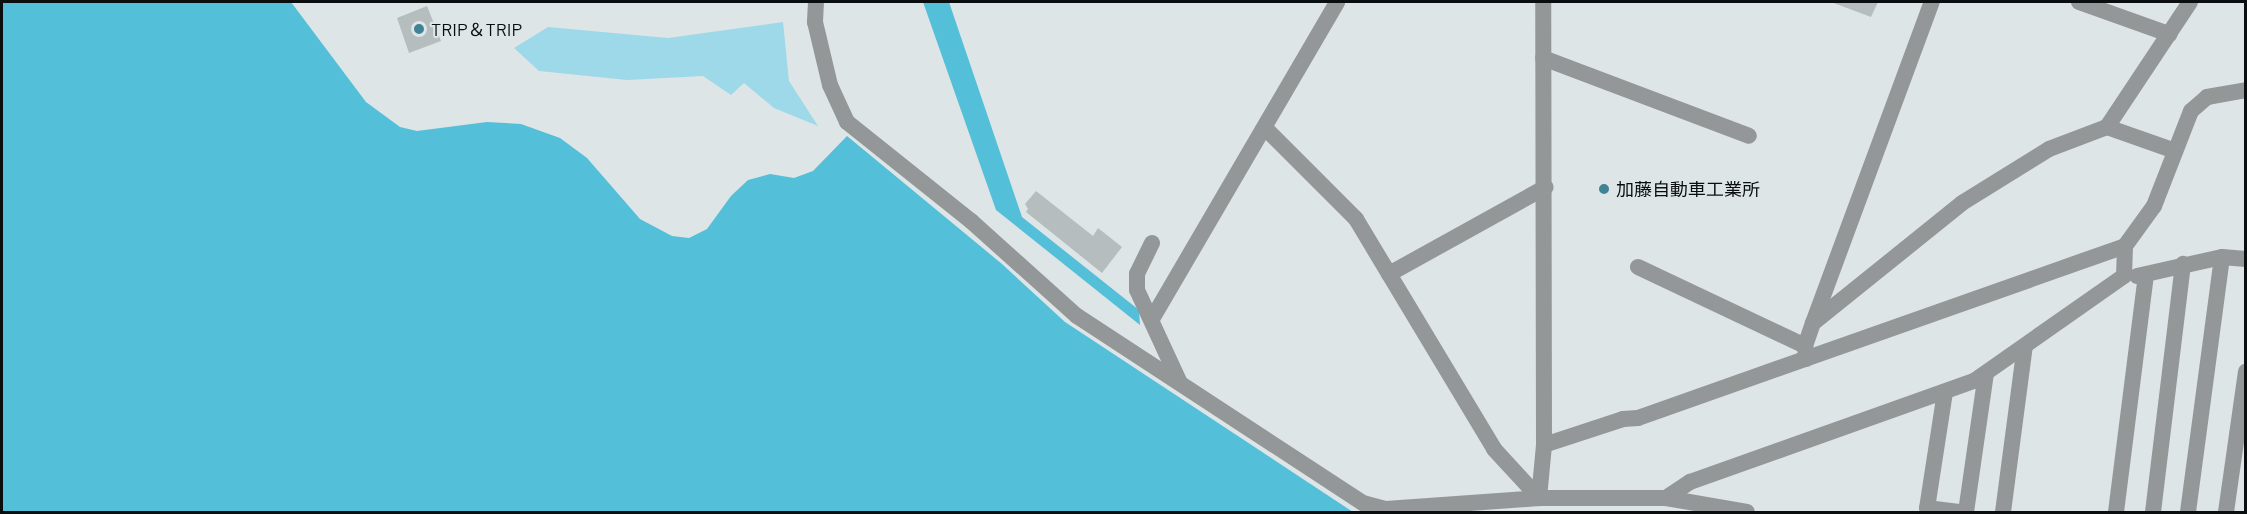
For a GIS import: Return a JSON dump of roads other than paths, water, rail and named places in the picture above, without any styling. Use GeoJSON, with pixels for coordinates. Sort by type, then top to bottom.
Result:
{"type":"FeatureCollection","features":[{"type":"Feature","properties":{"kind":"street"},"geometry":{"type":"LineString","coordinates":[[816,2],[815,22],[830,85],[848,122],[971,221],[1077,316],[1363,503],[1386,509],[1539,498],[1666,498],[1748,513]]}},
{"type":"Feature","properties":{"kind":"street"},"geometry":{"type":"LineString","coordinates":[[1152,319],[1337,2]]}},
{"type":"Feature","properties":{"kind":"street"},"geometry":{"type":"LineString","coordinates":[[1539,498],[1544,445],[1546,187],[1543,2]]}},
{"type":"Feature","properties":{"kind":"street"},"geometry":{"type":"LineString","coordinates":[[1806,353],[1813,323],[1932,2]]}},
{"type":"Feature","properties":{"kind":"street"},"geometry":{"type":"LineString","coordinates":[[2079,2],[2169,34]]}},
{"type":"Feature","properties":{"kind":"street"},"geometry":{"type":"LineString","coordinates":[[1813,323],[2005,173],[2049,149],[2107,127],[2190,2]]}},
{"type":"Feature","properties":{"kind":"street"},"geometry":{"type":"LineString","coordinates":[[1543,58],[1749,136]]}},
{"type":"Feature","properties":{"kind":"street"},"geometry":{"type":"LineString","coordinates":[[2124,276],[2125,246],[2154,206],[2191,111],[2201,100],[2221,92],[2246,90]]}},
{"type":"Feature","properties":{"kind":"street"},"geometry":{"type":"LineString","coordinates":[[2107,127],[2175,151]]}},
{"type":"Feature","properties":{"kind":"street"},"geometry":{"type":"LineString","coordinates":[[1265,128],[1356,219],[1433,342],[1494,449],[1539,498]]}},
{"type":"Feature","properties":{"kind":"street"},"geometry":{"type":"LineString","coordinates":[[1389,274],[1546,187]]}},
{"type":"Feature","properties":{"kind":"street"},"geometry":{"type":"LineString","coordinates":[[1152,243],[1137,274],[1137,290],[1181,384]]}},
{"type":"Feature","properties":{"kind":"street"},"geometry":{"type":"LineString","coordinates":[[1544,445],[1623,419],[1638,418],[1806,353],[2125,246]]}},
{"type":"Feature","properties":{"kind":"street"},"geometry":{"type":"LineString","coordinates":[[2188,513],[2222,257]]}},
{"type":"Feature","properties":{"kind":"street"},"geometry":{"type":"LineString","coordinates":[[1666,498],[1690,482],[1945,392],[1986,373],[2124,276],[2146,275],[2183,264],[2222,257],[2246,259]]}},
{"type":"Feature","properties":{"kind":"street"},"geometry":{"type":"LineString","coordinates":[[2153,513],[2183,264]]}},
{"type":"Feature","properties":{"kind":"street"},"geometry":{"type":"LineString","coordinates":[[1638,267],[1806,353]]}},
{"type":"Feature","properties":{"kind":"street"},"geometry":{"type":"LineString","coordinates":[[2116,513],[2146,275]]}},
{"type":"Feature","properties":{"kind":"street"},"geometry":{"type":"LineString","coordinates":[[2003,513],[2025,346]]}},
{"type":"Feature","properties":{"kind":"street"},"geometry":{"type":"LineString","coordinates":[[2226,513],[2246,371]]}},
{"type":"Feature","properties":{"kind":"street"},"geometry":{"type":"LineString","coordinates":[[1966,513],[1986,373]]}},
{"type":"Feature","properties":{"kind":"street"},"geometry":{"type":"LineString","coordinates":[[1945,392],[1927,508],[1959,513]]}},
{"type":"Feature","properties":{"kind":"place","name":"TRIP＆TRIP"},"geometry":{"type":"Point","coordinates":[419,29]}},
{"type":"Feature","properties":{"kind":"place","name":"加藤自動車工業所"},"geometry":{"type":"Point","coordinates":[1604,189]}}]}
